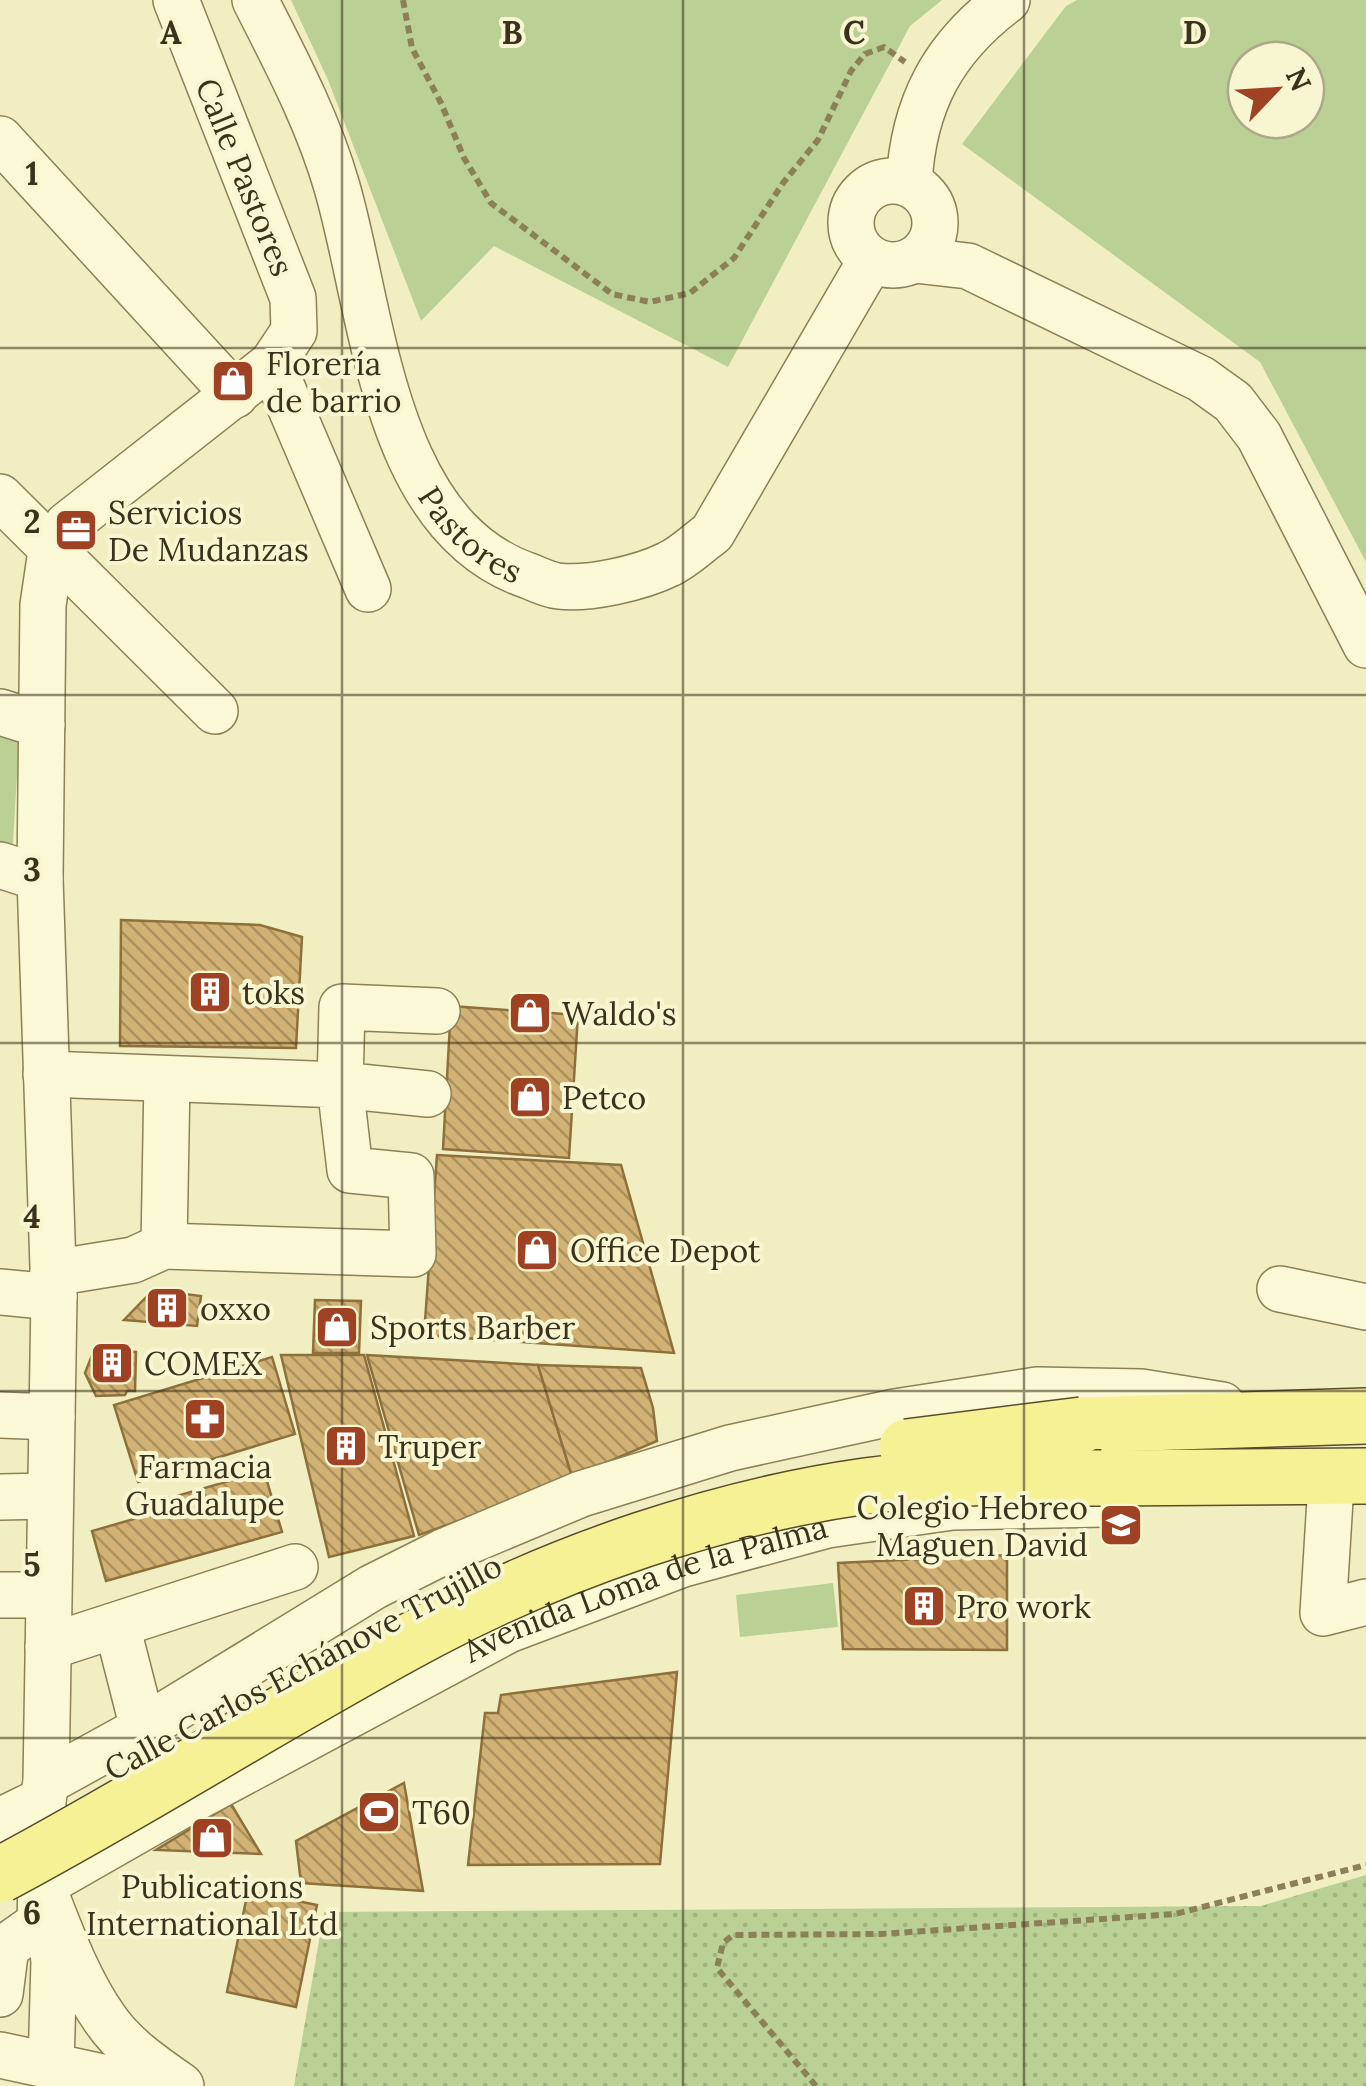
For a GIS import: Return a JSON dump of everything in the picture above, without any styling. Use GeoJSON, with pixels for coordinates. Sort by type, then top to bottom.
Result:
{"type":"FeatureCollection","features":[{"type":"Feature","properties":{"kind":"main road"},"geometry":{"type":"LineString","coordinates":[[1303,1418],[1366,1416]]}},
{"type":"Feature","properties":{"kind":"main road","name":"Calle Carlos Echánove Trujillo"},"geometry":{"type":"LineString","coordinates":[[0,1833],[428,1594],[571,1530],[681,1493],[782,1466],[899,1448],[1082,1426],[1303,1418]]}},
{"type":"Feature","properties":{"kind":"main road","name":"Calle Carlos Echánove Trujillo"},"geometry":{"type":"LineString","coordinates":[[17,1916],[430,1631],[512,1591],[600,1555],[739,1512],[864,1486],[956,1476],[1100,1478],[1354,1492]]}},
{"type":"Feature","properties":{"kind":"street","name":"Calle Pastores"},"geometry":{"type":"LineString","coordinates":[[176,0],[293,298],[294,331],[272,364]]}},
{"type":"Feature","properties":{"kind":"street","name":"Pastores"},"geometry":{"type":"LineString","coordinates":[[255,0],[312,112],[337,186],[393,414],[420,480],[456,532],[502,567],[558,586],[612,582],[670,564],[712,533],[907,250]]}},
{"type":"Feature","properties":{"kind":"street"},"geometry":{"type":"LineString","coordinates":[[909,184],[911,144],[921,106],[975,24],[1007,0]]}},
{"type":"Feature","properties":{"kind":"street"},"geometry":{"type":"LineString","coordinates":[[0,140],[235,395]]}},
{"type":"Feature","properties":{"kind":"street"},"geometry":{"type":"LineString","coordinates":[[907,250],[934,211],[924,194],[909,184],[884,181],[862,194],[850,216],[854,241],[968,266],[1201,379],[1233,402],[1259,436],[1366,645]]}},
{"type":"Feature","properties":{"kind":"street"},"geometry":{"type":"LineString","coordinates":[[0,1994],[45,1791],[53,1285],[46,1074],[20,872],[21,718],[51,551],[67,525],[272,364],[368,589]]}},
{"type":"Feature","properties":{"kind":"street"},"geometry":{"type":"LineString","coordinates":[[0,497],[215,711]]}},
{"type":"Feature","properties":{"kind":"street"},"geometry":{"type":"LineString","coordinates":[[0,1292],[53,1285],[134,1260],[164,1246],[414,1254],[411,1176],[350,1170],[340,1085],[342,1007],[437,1011]]}},
{"type":"Feature","properties":{"kind":"street"},"geometry":{"type":"LineString","coordinates":[[46,1074],[340,1085],[428,1094]]}},
{"type":"Feature","properties":{"kind":"street"},"geometry":{"type":"LineString","coordinates":[[164,1246],[167,1079]]}},
{"type":"Feature","properties":{"kind":"street"},"geometry":{"type":"LineString","coordinates":[[1280,1289],[1366,1306]]}},
{"type":"Feature","properties":{"kind":"street"},"geometry":{"type":"LineString","coordinates":[[0,1822],[143,1728],[373,1587],[443,1552],[581,1494],[730,1448],[895,1412],[1037,1390],[1141,1392],[1303,1418]]}},
{"type":"Feature","properties":{"kind":"street"},"geometry":{"type":"LineString","coordinates":[[0,1416],[52,1416]]}},
{"type":"Feature","properties":{"kind":"street"},"geometry":{"type":"LineString","coordinates":[[1354,1492],[1323,1614],[1366,1602]]}},
{"type":"Feature","properties":{"kind":"street","name":"Avenida Loma de la Palma"},"geometry":{"type":"LineString","coordinates":[[17,1916],[182,1805],[420,1678],[526,1624],[684,1564],[826,1524],[952,1507],[1354,1492]]}},
{"type":"Feature","properties":{"kind":"street"},"geometry":{"type":"LineString","coordinates":[[0,1497],[50,1496]]}},
{"type":"Feature","properties":{"kind":"street"},"geometry":{"type":"LineString","coordinates":[[48,1647],[295,1568]]}},
{"type":"Feature","properties":{"kind":"street"},"geometry":{"type":"LineString","coordinates":[[373,1587],[378,1632],[385,1648],[420,1678]]}},
{"type":"Feature","properties":{"kind":"street"},"geometry":{"type":"LineString","coordinates":[[0,1594],[48,1595]]}},
{"type":"Feature","properties":{"kind":"street"},"geometry":{"type":"LineString","coordinates":[[117,1626],[143,1728],[133,1763],[148,1791],[182,1805]]}},
{"type":"Feature","properties":{"kind":"street"},"geometry":{"type":"LineString","coordinates":[[17,1916],[52,1946],[51,2065]]}},
{"type":"Feature","properties":{"kind":"street"},"geometry":{"type":"LineString","coordinates":[[17,1916],[76,1969],[106,2022],[145,2061],[181,2086]]}},
{"type":"Feature","properties":{"kind":"street"},"geometry":{"type":"LineString","coordinates":[[0,2055],[144,2086]]}},
{"type":"Feature","properties":{"kind":"path"},"geometry":{"type":"LineString","coordinates":[[403,0],[412,48],[464,158],[492,203],[612,294],[650,302],[690,293],[734,258],[783,183],[818,140],[851,70],[866,54],[884,47],[934,83]]}},
{"type":"Feature","properties":{"kind":"path"},"geometry":{"type":"LineString","coordinates":[[816,2086],[717,1968],[723,1943],[733,1935],[881,1934],[1175,1914],[1366,1865]]}},
{"type":"Feature","properties":{"kind":"green space"},"geometry":{"type":"Polygon","coordinates":[[[291,0],[942,0],[910,26],[728,367],[494,246],[421,321],[328,80],[291,0]]]}},
{"type":"Feature","properties":{"kind":"green space"},"geometry":{"type":"Polygon","coordinates":[[[1077,0],[1366,0],[1366,562],[1260,362],[962,144],[1066,6],[1077,0]]]}},
{"type":"Feature","properties":{"kind":"green space"},"geometry":{"type":"Polygon","coordinates":[[[0,720],[20,726],[12,858],[0,852],[0,720]]]}},
{"type":"Feature","properties":{"kind":"green space"},"geometry":{"type":"Polygon","coordinates":[[[833,1583],[838,1627],[740,1637],[736,1595],[833,1583]]]}},
{"type":"Feature","properties":{"kind":"green space"},"geometry":{"type":"Polygon","coordinates":[[[1366,1875],[1366,2086],[294,2086],[324,1912],[1261,1906],[1366,1875]]]}},
{"type":"Feature","properties":{"kind":"building","name":"toks"},"geometry":{"type":"Polygon","coordinates":[[[121,920],[260,925],[302,937],[296,1048],[120,1046],[121,920]]]}},
{"type":"Feature","properties":{"kind":"building"},"geometry":{"type":"Polygon","coordinates":[[[451,1006],[578,1015],[569,1158],[443,1149],[451,1006]]]}},
{"type":"Feature","properties":{"kind":"building","name":"Office Depot"},"geometry":{"type":"Polygon","coordinates":[[[437,1155],[621,1165],[674,1353],[424,1335],[437,1155]]]}},
{"type":"Feature","properties":{"kind":"building","name":"oxxo"},"geometry":{"type":"Polygon","coordinates":[[[153,1290],[201,1296],[197,1326],[124,1320],[153,1290]]]}},
{"type":"Feature","properties":{"kind":"building","name":"Sports Barber"},"geometry":{"type":"Polygon","coordinates":[[[315,1300],[361,1301],[359,1353],[313,1353],[315,1300]]]}},
{"type":"Feature","properties":{"kind":"building","name":"COMEX"},"geometry":{"type":"Polygon","coordinates":[[[94,1350],[136,1352],[135,1391],[96,1396],[85,1373],[94,1350]]]}},
{"type":"Feature","properties":{"kind":"building","name":"Truper"},"geometry":{"type":"Polygon","coordinates":[[[281,1355],[364,1355],[414,1536],[329,1557],[281,1355]]]}},
{"type":"Feature","properties":{"kind":"building"},"geometry":{"type":"Polygon","coordinates":[[[367,1355],[538,1365],[573,1480],[419,1535],[367,1355]]]}},
{"type":"Feature","properties":{"kind":"building","name":"Farmacia Guadalupe"},"geometry":{"type":"Polygon","coordinates":[[[272,1357],[295,1434],[138,1482],[114,1405],[272,1357]]]}},
{"type":"Feature","properties":{"kind":"building"},"geometry":{"type":"Polygon","coordinates":[[[538,1365],[641,1368],[653,1408],[657,1441],[573,1480],[538,1365]]]}},
{"type":"Feature","properties":{"kind":"building"},"geometry":{"type":"Polygon","coordinates":[[[264,1471],[282,1532],[106,1581],[92,1531],[162,1511],[159,1501],[264,1471]]]}},
{"type":"Feature","properties":{"kind":"building","name":"Pro work"},"geometry":{"type":"Polygon","coordinates":[[[1007,1555],[1007,1650],[843,1649],[838,1563],[1007,1555]]]}},
{"type":"Feature","properties":{"kind":"building"},"geometry":{"type":"Polygon","coordinates":[[[677,1672],[660,1864],[468,1865],[485,1713],[498,1713],[501,1695],[677,1672]]]}},
{"type":"Feature","properties":{"kind":"building","name":"T60"},"geometry":{"type":"Polygon","coordinates":[[[404,1783],[423,1891],[301,1883],[296,1841],[404,1783]]]}},
{"type":"Feature","properties":{"kind":"building"},"geometry":{"type":"Polygon","coordinates":[[[231,1804],[261,1854],[156,1850],[231,1804]]]}},
{"type":"Feature","properties":{"kind":"building"},"geometry":{"type":"Polygon","coordinates":[[[248,1891],[317,1905],[296,2007],[227,1992],[248,1891]]]}},
{"type":"Feature","properties":{"kind":"place","name":"Florería de barrio"},"geometry":{"type":"Point","coordinates":[233,381]}},
{"type":"Feature","properties":{"kind":"place","name":"Servicios De Mudanzas"},"geometry":{"type":"Point","coordinates":[76,530]}},
{"type":"Feature","properties":{"kind":"place","name":"toks"},"geometry":{"type":"Point","coordinates":[210,992]}},
{"type":"Feature","properties":{"kind":"place","name":"Waldo's"},"geometry":{"type":"Point","coordinates":[530,1013]}},
{"type":"Feature","properties":{"kind":"place","name":"Petco"},"geometry":{"type":"Point","coordinates":[530,1097]}},
{"type":"Feature","properties":{"kind":"place","name":"Office Depot"},"geometry":{"type":"Point","coordinates":[537,1250]}},
{"type":"Feature","properties":{"kind":"place","name":"oxxo"},"geometry":{"type":"Point","coordinates":[167,1308]}},
{"type":"Feature","properties":{"kind":"place","name":"Sports Barber"},"geometry":{"type":"Point","coordinates":[337,1327]}},
{"type":"Feature","properties":{"kind":"place","name":"COMEX"},"geometry":{"type":"Point","coordinates":[112,1363]}},
{"type":"Feature","properties":{"kind":"place","name":"Farmacia Guadalupe"},"geometry":{"type":"Point","coordinates":[205,1419]}},
{"type":"Feature","properties":{"kind":"place","name":"Truper"},"geometry":{"type":"Point","coordinates":[346,1446]}},
{"type":"Feature","properties":{"kind":"place","name":"Colegio Hebreo Maguen David"},"geometry":{"type":"Point","coordinates":[1121,1525]}},
{"type":"Feature","properties":{"kind":"place","name":"Pro work"},"geometry":{"type":"Point","coordinates":[924,1606]}},
{"type":"Feature","properties":{"kind":"place","name":"T60"},"geometry":{"type":"Point","coordinates":[379,1812]}},
{"type":"Feature","properties":{"kind":"place","name":"Publications International Ltd"},"geometry":{"type":"Point","coordinates":[212,1838]}}]}
